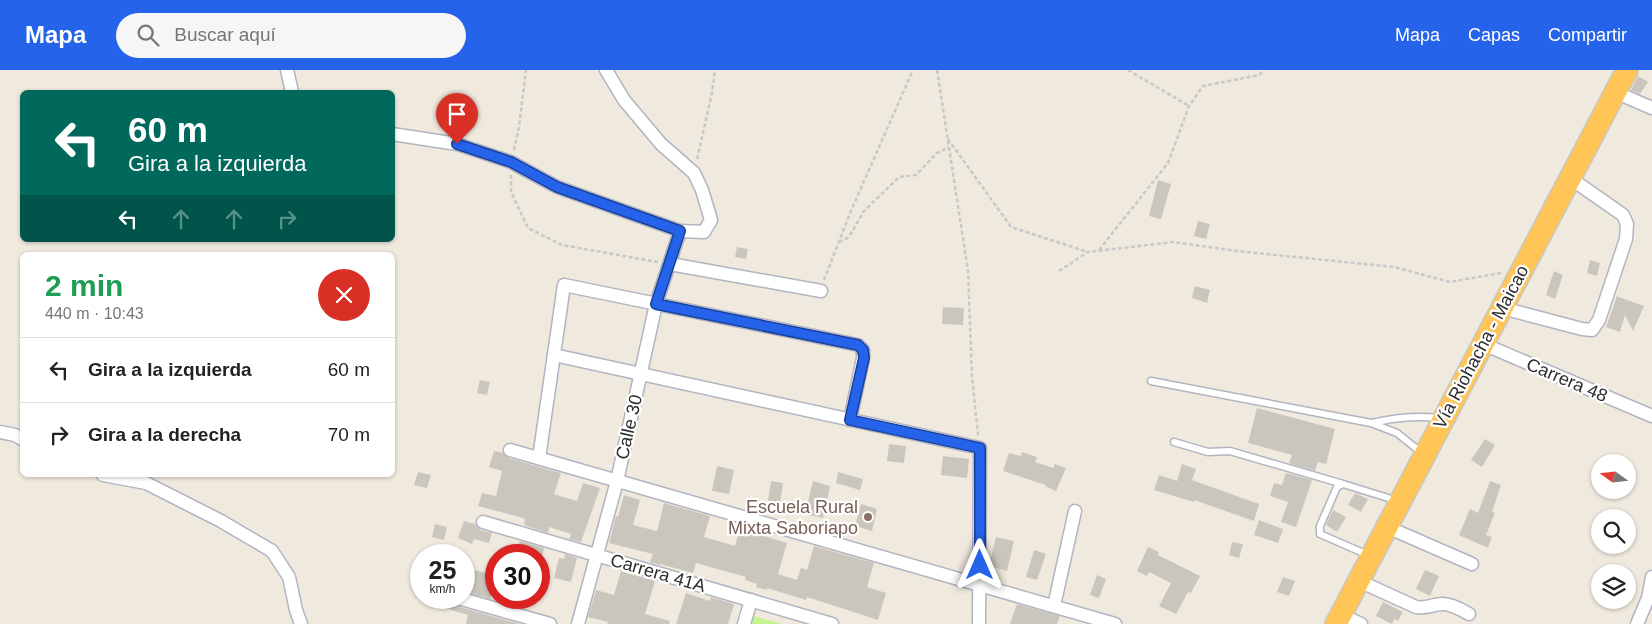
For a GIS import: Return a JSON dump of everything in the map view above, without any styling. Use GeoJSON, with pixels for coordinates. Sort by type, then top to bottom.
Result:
{"type":"FeatureCollection","features":[{"type":"Feature","properties":{"kind":"highway","name":"Vía Riohacha - Maicao"},"geometry":{"type":"LineString","coordinates":[[1338,620],[1626,70]]}},
{"type":"Feature","properties":{"kind":"street"},"geometry":{"type":"LineString","coordinates":[[287,70],[292,90]]}},
{"type":"Feature","properties":{"kind":"street"},"geometry":{"type":"LineString","coordinates":[[395,134],[457,144],[511,162],[557,187],[680,231],[704,232],[711,220],[702,190],[694,173],[661,144],[624,100],[606,70]]}},
{"type":"Feature","properties":{"kind":"street"},"geometry":{"type":"LineString","coordinates":[[1615,92],[1652,108]]}},
{"type":"Feature","properties":{"kind":"street"},"geometry":{"type":"LineString","coordinates":[[1502,308],[1582,329],[1592,330],[1599,320],[1626,239],[1627,224],[1623,215],[1570,178]]}},
{"type":"Feature","properties":{"kind":"street","name":"Calle 30"},"geometry":{"type":"LineString","coordinates":[[578,624],[617,480],[656,304],[680,231]]}},
{"type":"Feature","properties":{"kind":"street"},"geometry":{"type":"LineString","coordinates":[[670,264],[821,290]]}},
{"type":"Feature","properties":{"kind":"street"},"geometry":{"type":"LineString","coordinates":[[539,458],[564,285],[858,345],[863,350],[864,358],[850,420]]}},
{"type":"Feature","properties":{"kind":"street","name":"Carrera 48"},"geometry":{"type":"LineString","coordinates":[[1483,344],[1652,416]]}},
{"type":"Feature","properties":{"kind":"street"},"geometry":{"type":"LineString","coordinates":[[554,355],[980,448],[979,624]]}},
{"type":"Feature","properties":{"kind":"street"},"geometry":{"type":"LineString","coordinates":[[0,432],[20,438]]}},
{"type":"Feature","properties":{"kind":"street"},"geometry":{"type":"LineString","coordinates":[[510,450],[1115,624]]}},
{"type":"Feature","properties":{"kind":"street"},"geometry":{"type":"LineString","coordinates":[[113,477],[146,484],[220,521],[272,551],[289,577],[301,624]]}},
{"type":"Feature","properties":{"kind":"street"},"geometry":{"type":"LineString","coordinates":[[1054,606],[1075,511]]}},
{"type":"Feature","properties":{"kind":"street","name":"Carrera 41A"},"geometry":{"type":"LineString","coordinates":[[483,522],[832,624]]}},
{"type":"Feature","properties":{"kind":"street"},"geometry":{"type":"LineString","coordinates":[[1386,527],[1472,564]]}},
{"type":"Feature","properties":{"kind":"street"},"geometry":{"type":"LineString","coordinates":[[1637,624],[1650,599],[1652,577]]}},
{"type":"Feature","properties":{"kind":"street"},"geometry":{"type":"LineString","coordinates":[[1358,581],[1416,607],[1422,608],[1448,604],[1469,614]]}},
{"type":"Feature","properties":{"kind":"street"},"geometry":{"type":"LineString","coordinates":[[744,624],[751,600]]}},
{"type":"Feature","properties":{"kind":"street"},"geometry":{"type":"LineString","coordinates":[[475,603],[550,624]]}},
{"type":"Feature","properties":{"kind":"street"},"geometry":{"type":"LineString","coordinates":[[1338,620],[1361,624]]}},
{"type":"Feature","properties":{"kind":"lane"},"geometry":{"type":"LineString","coordinates":[[1151,381],[1371,423],[1397,433],[1424,455]]}},
{"type":"Feature","properties":{"kind":"lane"},"geometry":{"type":"LineString","coordinates":[[1371,423],[1399,417],[1444,418]]}},
{"type":"Feature","properties":{"kind":"lane"},"geometry":{"type":"LineString","coordinates":[[1174,442],[1208,452],[1230,451],[1400,502]]}},
{"type":"Feature","properties":{"kind":"lane"},"geometry":{"type":"LineString","coordinates":[[1343,484],[1337,487],[1320,526],[1320,534],[1325,538],[1372,556]]}},
{"type":"Feature","properties":{"kind":"path"},"geometry":{"type":"LineString","coordinates":[[694,173],[715,70]]}},
{"type":"Feature","properties":{"kind":"path"},"geometry":{"type":"LineString","coordinates":[[821,290],[850,213],[913,70]]}},
{"type":"Feature","properties":{"kind":"path"},"geometry":{"type":"LineString","coordinates":[[937,70],[968,271],[972,376],[980,448]]}},
{"type":"Feature","properties":{"kind":"path"},"geometry":{"type":"LineString","coordinates":[[1128,70],[1189,106]]}},
{"type":"Feature","properties":{"kind":"path"},"geometry":{"type":"LineString","coordinates":[[1099,250],[1168,162],[1189,106],[1203,86],[1259,75],[1264,70]]}},
{"type":"Feature","properties":{"kind":"path"},"geometry":{"type":"LineString","coordinates":[[948,138],[1011,227],[1088,252]]}},
{"type":"Feature","properties":{"kind":"path"},"geometry":{"type":"LineString","coordinates":[[838,243],[849,237],[864,210],[899,177],[916,175],[937,153],[949,147]]}},
{"type":"Feature","properties":{"kind":"path"},"geometry":{"type":"LineString","coordinates":[[1059,271],[1088,252],[1173,242],[1237,251],[1394,267],[1450,282],[1522,268]]}},
{"type":"Feature","properties":{"kind":"green space"},"geometry":{"type":"Polygon","coordinates":[[[753,616],[782,624],[750,624],[753,616]]]}},
{"type":"Feature","properties":{"kind":"building"},"geometry":{"type":"Polygon","coordinates":[[[1638,76],[1648,82],[1640,94],[1631,90],[1638,76]]]}},
{"type":"Feature","properties":{"kind":"building"},"geometry":{"type":"Polygon","coordinates":[[[1158,180],[1171,184],[1161,219],[1149,216],[1158,180]]]}},
{"type":"Feature","properties":{"kind":"building"},"geometry":{"type":"Polygon","coordinates":[[[1198,221],[1210,224],[1206,239],[1194,236],[1198,221]]]}},
{"type":"Feature","properties":{"kind":"building"},"geometry":{"type":"Polygon","coordinates":[[[737,247],[748,249],[746,259],[735,257],[737,247]]]}},
{"type":"Feature","properties":{"kind":"building"},"geometry":{"type":"Polygon","coordinates":[[[1590,260],[1600,263],[1597,276],[1587,273],[1590,260]]]}},
{"type":"Feature","properties":{"kind":"building"},"geometry":{"type":"Polygon","coordinates":[[[1554,271],[1563,275],[1555,299],[1546,295],[1554,271]]]}},
{"type":"Feature","properties":{"kind":"building"},"geometry":{"type":"Polygon","coordinates":[[[1195,286],[1210,290],[1207,303],[1192,298],[1195,286]]]}},
{"type":"Feature","properties":{"kind":"building"},"geometry":{"type":"Polygon","coordinates":[[[1616,296],[1644,306],[1633,331],[1625,315],[1620,332],[1606,327],[1616,296]]]}},
{"type":"Feature","properties":{"kind":"building"},"geometry":{"type":"Polygon","coordinates":[[[943,307],[964,308],[963,325],[942,324],[943,307]]]}},
{"type":"Feature","properties":{"kind":"building"},"geometry":{"type":"Polygon","coordinates":[[[480,380],[490,382],[487,395],[477,393],[480,380]]]}},
{"type":"Feature","properties":{"kind":"building"},"geometry":{"type":"Polygon","coordinates":[[[1257,408],[1335,429],[1326,464],[1318,462],[1315,471],[1289,463],[1292,455],[1248,443],[1257,408]]]}},
{"type":"Feature","properties":{"kind":"building"},"geometry":{"type":"Polygon","coordinates":[[[1485,439],[1495,445],[1482,467],[1471,460],[1485,439]]]}},
{"type":"Feature","properties":{"kind":"building"},"geometry":{"type":"Polygon","coordinates":[[[889,444],[906,446],[904,463],[887,461],[889,444]]]}},
{"type":"Feature","properties":{"kind":"building"},"geometry":{"type":"Polygon","coordinates":[[[494,451],[503,453],[508,458],[561,473],[554,494],[577,501],[583,483],[600,488],[581,542],[569,539],[571,534],[549,527],[548,533],[524,525],[525,519],[478,506],[482,493],[496,496],[502,471],[489,467],[494,451]]]}},
{"type":"Feature","properties":{"kind":"building"},"geometry":{"type":"Polygon","coordinates":[[[1022,452],[1037,457],[1035,462],[1053,468],[1055,464],[1066,468],[1056,491],[1046,485],[1003,471],[1009,453],[1021,456],[1022,452]]]}},
{"type":"Feature","properties":{"kind":"building"},"geometry":{"type":"Polygon","coordinates":[[[943,456],[969,459],[967,478],[941,475],[943,456]]]}},
{"type":"Feature","properties":{"kind":"building"},"geometry":{"type":"Polygon","coordinates":[[[1182,464],[1196,469],[1192,480],[1259,504],[1254,521],[1194,500],[1194,502],[1154,490],[1159,475],[1177,481],[1182,464]]]}},
{"type":"Feature","properties":{"kind":"building"},"geometry":{"type":"Polygon","coordinates":[[[717,466],[734,470],[729,494],[712,491],[717,466]]]}},
{"type":"Feature","properties":{"kind":"building"},"geometry":{"type":"Polygon","coordinates":[[[418,472],[431,475],[427,488],[414,485],[418,472]]]}},
{"type":"Feature","properties":{"kind":"building"},"geometry":{"type":"Polygon","coordinates":[[[838,472],[863,479],[860,490],[836,483],[838,472]]]}},
{"type":"Feature","properties":{"kind":"building"},"geometry":{"type":"Polygon","coordinates":[[[1286,473],[1312,480],[1296,527],[1281,522],[1288,502],[1270,496],[1274,483],[1282,485],[1286,473]]]}},
{"type":"Feature","properties":{"kind":"building"},"geometry":{"type":"Polygon","coordinates":[[[771,481],[783,483],[780,503],[768,501],[771,481]]]}},
{"type":"Feature","properties":{"kind":"building"},"geometry":{"type":"Polygon","coordinates":[[[813,481],[830,486],[823,518],[805,514],[813,481]]]}},
{"type":"Feature","properties":{"kind":"building"},"geometry":{"type":"Polygon","coordinates":[[[1490,481],[1501,485],[1492,512],[1495,513],[1486,535],[1492,537],[1488,548],[1459,535],[1470,509],[1478,513],[1490,481]]]}},
{"type":"Feature","properties":{"kind":"building"},"geometry":{"type":"Polygon","coordinates":[[[1355,493],[1368,499],[1361,512],[1348,505],[1355,493]]]}},
{"type":"Feature","properties":{"kind":"building"},"geometry":{"type":"Polygon","coordinates":[[[624,495],[640,500],[633,525],[657,531],[664,503],[710,516],[704,537],[735,546],[741,525],[755,529],[754,533],[787,543],[778,574],[797,580],[801,568],[807,570],[814,546],[874,563],[867,587],[886,593],[878,620],[807,597],[806,600],[767,588],[767,590],[756,587],[757,584],[745,580],[746,577],[696,563],[693,573],[660,565],[650,562],[653,554],[609,543],[624,495]]]}},
{"type":"Feature","properties":{"kind":"building"},"geometry":{"type":"Polygon","coordinates":[[[861,504],[877,509],[872,531],[855,526],[861,504]]]}},
{"type":"Feature","properties":{"kind":"building"},"geometry":{"type":"Polygon","coordinates":[[[1333,510],[1346,517],[1337,532],[1326,525],[1333,510]]]}},
{"type":"Feature","properties":{"kind":"building"},"geometry":{"type":"Polygon","coordinates":[[[1259,520],[1283,529],[1278,543],[1254,535],[1259,520]]]}},
{"type":"Feature","properties":{"kind":"building"},"geometry":{"type":"Polygon","coordinates":[[[464,521],[475,524],[480,530],[492,533],[489,543],[474,539],[472,544],[458,538],[464,521]]]}},
{"type":"Feature","properties":{"kind":"building"},"geometry":{"type":"Polygon","coordinates":[[[435,524],[447,527],[444,540],[432,537],[435,524]]]}},
{"type":"Feature","properties":{"kind":"building"},"geometry":{"type":"Polygon","coordinates":[[[996,537],[1014,541],[1007,571],[989,566],[996,537]]]}},
{"type":"Feature","properties":{"kind":"building"},"geometry":{"type":"Polygon","coordinates":[[[520,541],[530,544],[519,544],[520,541]]]}},
{"type":"Feature","properties":{"kind":"building"},"geometry":{"type":"Polygon","coordinates":[[[1232,542],[1243,544],[1239,558],[1229,555],[1232,542]]]}},
{"type":"Feature","properties":{"kind":"building"},"geometry":{"type":"Polygon","coordinates":[[[1148,547],[1159,552],[1158,555],[1200,576],[1191,593],[1188,592],[1176,614],[1159,606],[1171,583],[1149,572],[1147,576],[1137,571],[1148,547]]]}},
{"type":"Feature","properties":{"kind":"building"},"geometry":{"type":"Polygon","coordinates":[[[1034,550],[1046,554],[1037,580],[1026,577],[1034,550]]]}},
{"type":"Feature","properties":{"kind":"building"},"geometry":{"type":"Polygon","coordinates":[[[565,554],[577,558],[571,582],[554,578],[559,558],[564,559],[565,554]]]}},
{"type":"Feature","properties":{"kind":"building"},"geometry":{"type":"Polygon","coordinates":[[[475,570],[485,573],[485,598],[475,595],[475,570]]]}},
{"type":"Feature","properties":{"kind":"building"},"geometry":{"type":"Polygon","coordinates":[[[1425,570],[1439,576],[1430,596],[1416,589],[1425,570]]]}},
{"type":"Feature","properties":{"kind":"building"},"geometry":{"type":"Polygon","coordinates":[[[621,571],[655,581],[645,614],[670,621],[669,624],[607,624],[608,622],[588,617],[596,590],[614,595],[621,571]]]}},
{"type":"Feature","properties":{"kind":"building"},"geometry":{"type":"Polygon","coordinates":[[[1097,575],[1106,579],[1099,598],[1090,595],[1097,575]]]}},
{"type":"Feature","properties":{"kind":"building"},"geometry":{"type":"Polygon","coordinates":[[[1283,577],[1295,581],[1289,596],[1277,592],[1283,577]]]}},
{"type":"Feature","properties":{"kind":"building"},"geometry":{"type":"Polygon","coordinates":[[[686,593],[710,601],[711,597],[734,604],[728,624],[676,624],[686,593]]]}},
{"type":"Feature","properties":{"kind":"building"},"geometry":{"type":"Polygon","coordinates":[[[1383,602],[1403,612],[1398,621],[1394,619],[1392,624],[1376,616],[1383,602]]]}},
{"type":"Feature","properties":{"kind":"building"},"geometry":{"type":"Polygon","coordinates":[[[1017,604],[1060,616],[1057,624],[1010,624],[1017,604]]]}},
{"type":"Feature","properties":{"kind":"building"},"geometry":{"type":"Polygon","coordinates":[[[449,609],[467,609],[520,624],[466,624],[468,615],[449,609]]]}},
{"type":"Feature","properties":{"kind":"place","name":"Escuela Rural Mixta Saboriapo"},"geometry":{"type":"Point","coordinates":[868,517]}},
{"type":"Feature","properties":{"kind":"route"},"geometry":{"type":"LineString","coordinates":[[457,144],[511,162],[557,187],[680,231],[656,304],[858,345],[863,350],[864,358],[850,420],[980,448],[980,565]]}}]}
